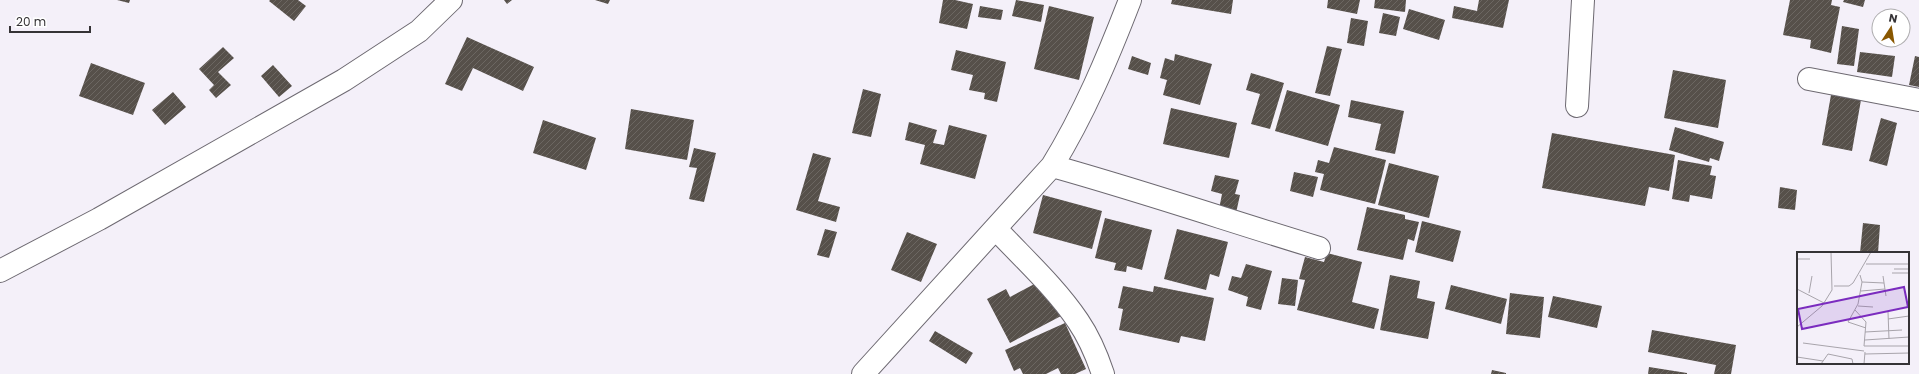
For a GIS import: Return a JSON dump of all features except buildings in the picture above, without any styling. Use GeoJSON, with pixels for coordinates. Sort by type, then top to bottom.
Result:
{"type":"FeatureCollection","features":[{"type":"Feature","properties":{"kind":"street"},"geometry":{"type":"LineString","coordinates":[[0,271],[99,219],[344,80],[419,31],[451,0]]}},
{"type":"Feature","properties":{"kind":"street"},"geometry":{"type":"LineString","coordinates":[[863,374],[996,230],[1052,166],[1067,142],[1106,62],[1130,0]]}},
{"type":"Feature","properties":{"kind":"street"},"geometry":{"type":"LineString","coordinates":[[1578,106],[1583,0]]}},
{"type":"Feature","properties":{"kind":"street"},"geometry":{"type":"LineString","coordinates":[[1809,79],[1919,100]]}},
{"type":"Feature","properties":{"kind":"street"},"geometry":{"type":"LineString","coordinates":[[1052,166],[1124,186],[1214,217],[1319,248]]}},
{"type":"Feature","properties":{"kind":"street"},"geometry":{"type":"LineString","coordinates":[[996,230],[1063,301],[1079,322],[1097,356],[1103,374]]}}]}
